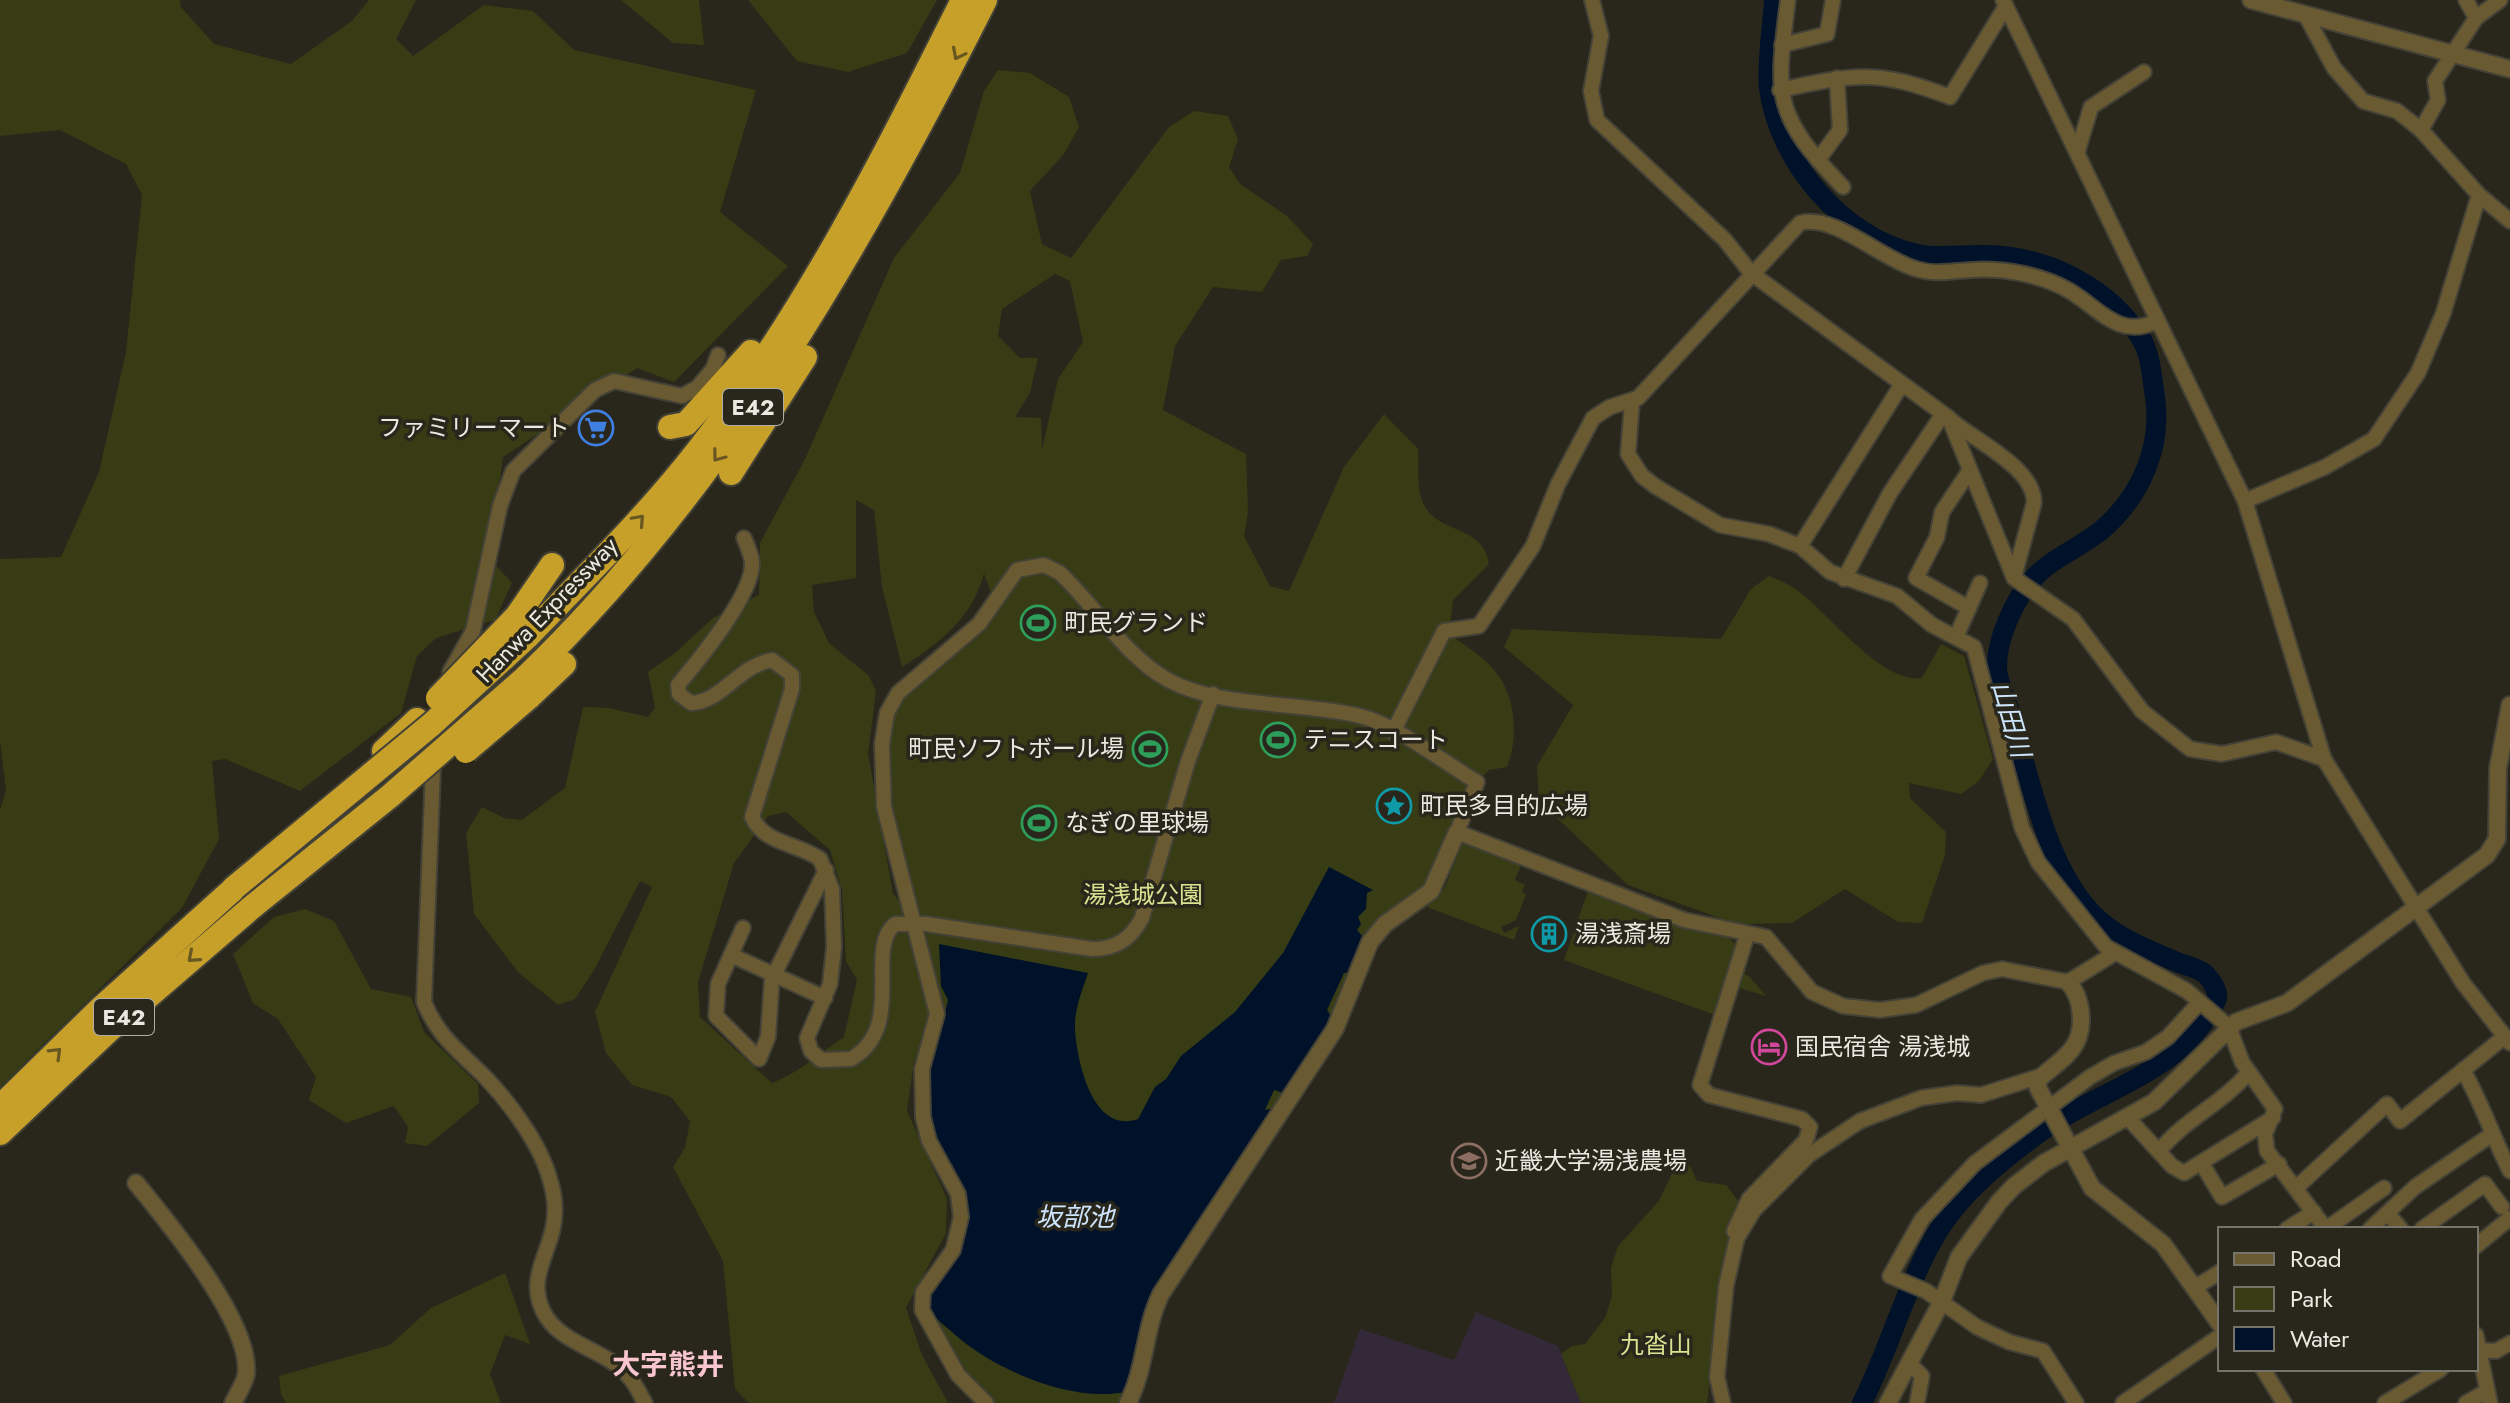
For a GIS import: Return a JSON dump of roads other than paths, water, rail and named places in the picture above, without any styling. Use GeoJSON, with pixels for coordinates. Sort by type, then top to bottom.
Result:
{"type":"FeatureCollection","features":[{"type":"Feature","properties":{"kind":"highway","name":"Hanwa Expressway"},"geometry":{"type":"LineString","coordinates":[[0,1133],[108,1031],[252,907],[526,688],[721,453],[810,320],[888,185],[925,97],[973,2]]}},
{"type":"Feature","properties":{"kind":"highway","name":"Hanwa Expressway"},"geometry":{"type":"LineString","coordinates":[[522,627],[645,514],[717,426],[807,293],[883,157],[925,97]]}},
{"type":"Feature","properties":{"kind":"highway"},"geometry":{"type":"LineString","coordinates":[[670,427],[686,424],[735,373],[785,306],[883,157]]}},
{"type":"Feature","properties":{"kind":"highway"},"geometry":{"type":"LineString","coordinates":[[731,473],[814,342],[888,185]]}},
{"type":"Feature","properties":{"kind":"highway"},"geometry":{"type":"LineString","coordinates":[[522,627],[552,565]]}},
{"type":"Feature","properties":{"kind":"highway","name":"E42"},"geometry":{"type":"LineString","coordinates":[[0,1107],[99,1010],[522,627]]}},
{"type":"Feature","properties":{"kind":"highway"},"geometry":{"type":"LineString","coordinates":[[526,688],[564,664]]}},
{"type":"Feature","properties":{"kind":"street"},"geometry":{"type":"LineString","coordinates":[[1592,0],[1600,25],[1591,91],[1597,120],[1725,240],[1751,273],[2015,466],[2032,492],[2034,503],[2015,578]]}},
{"type":"Feature","properties":{"kind":"street"},"geometry":{"type":"LineString","coordinates":[[1788,0],[1780,90],[1789,118],[1818,160],[1843,187]]}},
{"type":"Feature","properties":{"kind":"street"},"geometry":{"type":"LineString","coordinates":[[1782,45],[1827,34],[1833,0]]}},
{"type":"Feature","properties":{"kind":"street"},"geometry":{"type":"LineString","coordinates":[[2251,0],[2510,69]]}},
{"type":"Feature","properties":{"kind":"street"},"geometry":{"type":"LineString","coordinates":[[2466,0],[2476,18]]}},
{"type":"Feature","properties":{"kind":"street"},"geometry":{"type":"LineString","coordinates":[[2421,130],[2438,100],[2435,81],[2476,18],[2500,0]]}},
{"type":"Feature","properties":{"kind":"street"},"geometry":{"type":"LineString","coordinates":[[1780,90],[1837,78],[1878,76],[1950,97],[2004,3]]}},
{"type":"Feature","properties":{"kind":"street"},"geometry":{"type":"LineString","coordinates":[[2004,3],[2078,150],[2245,501],[2324,759],[2463,983],[2506,1040],[2400,1121],[2387,1104],[2297,1187]]}},
{"type":"Feature","properties":{"kind":"street"},"geometry":{"type":"LineString","coordinates":[[2305,14],[2334,68],[2363,101],[2397,111],[2421,130],[2479,195],[2510,221]]}},
{"type":"Feature","properties":{"kind":"street"},"geometry":{"type":"LineString","coordinates":[[2078,150],[2091,107],[2144,72]]}},
{"type":"Feature","properties":{"kind":"street"},"geometry":{"type":"LineString","coordinates":[[1818,160],[1840,130],[1837,78]]}},
{"type":"Feature","properties":{"kind":"street"},"geometry":{"type":"LineString","coordinates":[[2245,501],[2325,467],[2374,439],[2418,373],[2443,314],[2479,195]]}},
{"type":"Feature","properties":{"kind":"street"},"geometry":{"type":"LineString","coordinates":[[1393,732],[1444,631],[1479,626],[1522,564],[1593,418],[1610,407],[1632,402],[1792,228],[1815,220],[1916,269],[1939,273],[1998,270],[2020,274],[2064,288],[2113,324],[2144,326],[2157,321]]}},
{"type":"Feature","properties":{"kind":"street"},"geometry":{"type":"LineString","coordinates":[[645,1403],[629,1376],[563,1334],[543,1311],[537,1285],[539,1265],[553,1229],[555,1204],[550,1178],[517,1119],[485,1078],[449,1045],[432,1024],[424,1002],[433,768],[448,674],[473,631],[500,506],[513,471],[595,390],[614,381],[682,396],[697,388],[713,369],[718,355]]}},
{"type":"Feature","properties":{"kind":"street"},"geometry":{"type":"LineString","coordinates":[[1800,546],[1902,384]]}},
{"type":"Feature","properties":{"kind":"street"},"geometry":{"type":"LineString","coordinates":[[1632,402],[1628,454],[1642,476],[1720,525],[1769,534],[1800,546],[1830,572],[1897,596],[1932,625],[1977,652],[2028,844],[2098,939],[2115,953],[2187,991],[2227,1025],[2239,1058],[2274,1105],[2265,1143],[2325,1227]]}},
{"type":"Feature","properties":{"kind":"street"},"geometry":{"type":"LineString","coordinates":[[1946,416],[2015,578],[2073,619],[2142,711],[2190,749],[2222,754],[2276,742],[2324,759]]}},
{"type":"Feature","properties":{"kind":"street"},"geometry":{"type":"LineString","coordinates":[[1844,579],[1890,493],[1946,416]]}},
{"type":"Feature","properties":{"kind":"street"},"geometry":{"type":"LineString","coordinates":[[1969,608],[1916,578],[1937,537],[1942,512],[1970,470]]}},
{"type":"Feature","properties":{"kind":"street"},"geometry":{"type":"LineString","coordinates":[[744,538],[752,562],[749,579],[705,656],[678,685],[679,694],[691,703],[703,703],[745,669],[772,660],[786,667],[792,675],[792,689],[752,817],[757,829],[820,859],[832,889],[833,969],[825,998],[808,1033],[808,1047],[821,1060],[851,1059],[867,1047],[879,1023],[887,932],[895,924],[914,923],[1092,949],[1108,949],[1126,940],[1142,918],[1188,761],[1213,694]]}},
{"type":"Feature","properties":{"kind":"street"},"geometry":{"type":"LineString","coordinates":[[986,1403],[958,1375],[922,1310],[923,1292],[953,1250],[961,1217],[958,1194],[929,1141],[923,1117],[921,1078],[937,1014],[884,807],[881,759],[887,713],[903,688],[979,624],[1017,570],[1036,565],[1052,568],[1162,676],[1189,689],[1213,694],[1358,715],[1477,782],[1431,891],[1385,924],[1370,942],[1335,1029],[1161,1294],[1151,1317],[1141,1374],[1128,1403]]}},
{"type":"Feature","properties":{"kind":"street"},"geometry":{"type":"LineString","coordinates":[[1956,637],[1980,583]]}},
{"type":"Feature","properties":{"kind":"street"},"geometry":{"type":"LineString","coordinates":[[1888,1403],[1942,1301],[1959,1257],[1999,1202],[2067,1146],[2129,1119],[2154,1102],[2227,1025],[2287,1003],[2479,863],[2495,844],[2498,768],[2510,705]]}},
{"type":"Feature","properties":{"kind":"street"},"geometry":{"type":"LineString","coordinates":[[1457,832],[1684,920],[1747,935],[1761,935],[1771,941],[1819,998],[1859,1009],[1916,1005],[1983,973],[2002,969],[2068,982],[2115,953]]}},
{"type":"Feature","properties":{"kind":"street"},"geometry":{"type":"LineString","coordinates":[[743,928],[718,984],[716,1016],[757,1058],[768,1040],[774,975],[826,870]]}},
{"type":"Feature","properties":{"kind":"street"},"geometry":{"type":"LineString","coordinates":[[1723,1403],[1717,1377],[1718,1360],[1740,1211],[1806,1140],[1810,1127],[1802,1119],[1709,1095],[1700,1085],[1747,935]]}},
{"type":"Feature","properties":{"kind":"street"},"geometry":{"type":"LineString","coordinates":[[731,955],[825,998]]}},
{"type":"Feature","properties":{"kind":"street"},"geometry":{"type":"LineString","coordinates":[[1734,1249],[1741,1229],[1754,1210],[1809,1155],[1840,1132],[1921,1098],[1959,1093],[1981,1095],[2041,1076],[2072,1049],[2078,1036],[2078,997],[2068,982]]}},
{"type":"Feature","properties":{"kind":"street"},"geometry":{"type":"LineString","coordinates":[[2076,1403],[2043,1351],[1977,1327],[1926,1291],[1890,1276],[1905,1244],[1938,1199],[1975,1163],[2006,1144],[2048,1109],[2114,1063],[2146,1052],[2189,1018],[2201,1004]]}},
{"type":"Feature","properties":{"kind":"street"},"geometry":{"type":"LineString","coordinates":[[2463,1070],[2480,1098],[2491,1135],[2510,1171]]}},
{"type":"Feature","properties":{"kind":"street"},"geometry":{"type":"LineString","coordinates":[[2159,1151],[2194,1115],[2228,1095],[2249,1072]]}},
{"type":"Feature","properties":{"kind":"street"},"geometry":{"type":"LineString","coordinates":[[2041,1076],[2037,1085],[2092,1188],[2155,1236],[2218,1321]]}},
{"type":"Feature","properties":{"kind":"street"},"geometry":{"type":"LineString","coordinates":[[2129,1119],[2172,1166],[2184,1173],[2273,1118]]}},
{"type":"Feature","properties":{"kind":"street"},"geometry":{"type":"LineString","coordinates":[[2372,1227],[2415,1187],[2491,1135]]}},
{"type":"Feature","properties":{"kind":"street"},"geometry":{"type":"LineString","coordinates":[[2202,1164],[2222,1197],[2279,1164]]}},
{"type":"Feature","properties":{"kind":"street"},"geometry":{"type":"LineString","coordinates":[[136,1183],[222,1300],[244,1354],[246,1375],[233,1403]]}},
{"type":"Feature","properties":{"kind":"street"},"geometry":{"type":"LineString","coordinates":[[2425,1227],[2485,1184],[2507,1214]]}},
{"type":"Feature","properties":{"kind":"street"},"geometry":{"type":"LineString","coordinates":[[2329,1227],[2384,1188]]}},
{"type":"Feature","properties":{"kind":"street"},"geometry":{"type":"LineString","coordinates":[[2478,1244],[2507,1214],[2510,1188]]}},
{"type":"Feature","properties":{"kind":"street"},"geometry":{"type":"LineString","coordinates":[[2290,1227],[2314,1212]]}},
{"type":"Feature","properties":{"kind":"street"},"geometry":{"type":"LineString","coordinates":[[2388,1214],[2399,1227]]}},
{"type":"Feature","properties":{"kind":"street"},"geometry":{"type":"LineString","coordinates":[[2194,1288],[2218,1273]]}},
{"type":"Feature","properties":{"kind":"street"},"geometry":{"type":"LineString","coordinates":[[2123,1403],[2218,1337]]}},
{"type":"Feature","properties":{"kind":"street"},"geometry":{"type":"LineString","coordinates":[[2466,1403],[2488,1397],[2479,1350],[2496,1351],[2510,1343]]}},
{"type":"Feature","properties":{"kind":"street"},"geometry":{"type":"LineString","coordinates":[[1910,1364],[1922,1376],[1917,1403]]}},
{"type":"Feature","properties":{"kind":"street"},"geometry":{"type":"LineString","coordinates":[[2264,1371],[2284,1403]]}},
{"type":"Feature","properties":{"kind":"street"},"geometry":{"type":"LineString","coordinates":[[2385,1403],[2438,1371]]}},
{"type":"Feature","properties":{"kind":"water","name":"坂部池"},"geometry":{"type":"Polygon","coordinates":[[[1329,867],[1373,890],[1367,893],[1366,909],[1358,917],[1361,924],[1357,930],[1363,937],[1351,972],[1344,973],[1327,1010],[1333,1019],[1283,1093],[1274,1090],[1265,1110],[1274,1108],[1156,1286],[1125,1392],[1104,1394],[1057,1388],[1010,1370],[969,1346],[938,1320],[928,1305],[961,1246],[968,1223],[964,1194],[938,1142],[927,1099],[930,1070],[948,1000],[941,986],[939,944],[1088,973],[1075,1022],[1076,1043],[1084,1076],[1090,1092],[1109,1116],[1122,1121],[1138,1119],[1155,1087],[1166,1079],[1181,1056],[1235,1012],[1283,953],[1329,867]]]}},
{"type":"Feature","properties":{"kind":"waterway","name":"山田川"},"geometry":{"type":"LineString","coordinates":[[1774,0],[1768,79],[1775,115],[1801,169],[1840,214],[1890,246],[1917,254],[2009,257],[2054,268],[2095,290],[2113,304],[2129,321],[2145,346],[2151,368],[2156,415],[2152,451],[2139,485],[2104,528],[2049,564],[2026,588],[2003,633],[1997,669],[2043,825],[2066,878],[2081,901],[2107,927],[2126,939],[2204,973],[2217,995],[2210,1012],[2193,1036],[2174,1053],[2154,1068],[2042,1131],[1995,1167],[1963,1198],[1927,1251],[1862,1403]]}},
{"type":"Feature","properties":{"kind":"place","name":"ファミリーマート"},"geometry":{"type":"Point","coordinates":[596,428]}},
{"type":"Feature","properties":{"kind":"place","name":"町民グランド"},"geometry":{"type":"Point","coordinates":[1038,623]}},
{"type":"Feature","properties":{"kind":"place","name":"テニスコート"},"geometry":{"type":"Point","coordinates":[1278,740]}},
{"type":"Feature","properties":{"kind":"place","name":"町民ソフトボール場"},"geometry":{"type":"Point","coordinates":[1150,749]}},
{"type":"Feature","properties":{"kind":"place","name":"町民多目的広場"},"geometry":{"type":"Point","coordinates":[1394,806]}},
{"type":"Feature","properties":{"kind":"place","name":"なぎの里球場"},"geometry":{"type":"Point","coordinates":[1039,823]}},
{"type":"Feature","properties":{"kind":"place","name":"湯浅斎場"},"geometry":{"type":"Point","coordinates":[1549,934]}},
{"type":"Feature","properties":{"kind":"place","name":"国民宿舎 湯浅城"},"geometry":{"type":"Point","coordinates":[1769,1047]}},
{"type":"Feature","properties":{"kind":"place","name":"近畿大学湯浅農場"},"geometry":{"type":"Point","coordinates":[1469,1161]}},
{"type":"Feature","properties":{"kind":"district","name":"大字熊井"},"geometry":{"type":"Point","coordinates":[668,1364]}},
{"type":"Feature","properties":{"kind":"park label","name":"湯浅城公園"},"geometry":{"type":"Point","coordinates":[1143,895]}},
{"type":"Feature","properties":{"kind":"park label","name":"九沓山"},"geometry":{"type":"Point","coordinates":[1656,1345]}}]}
